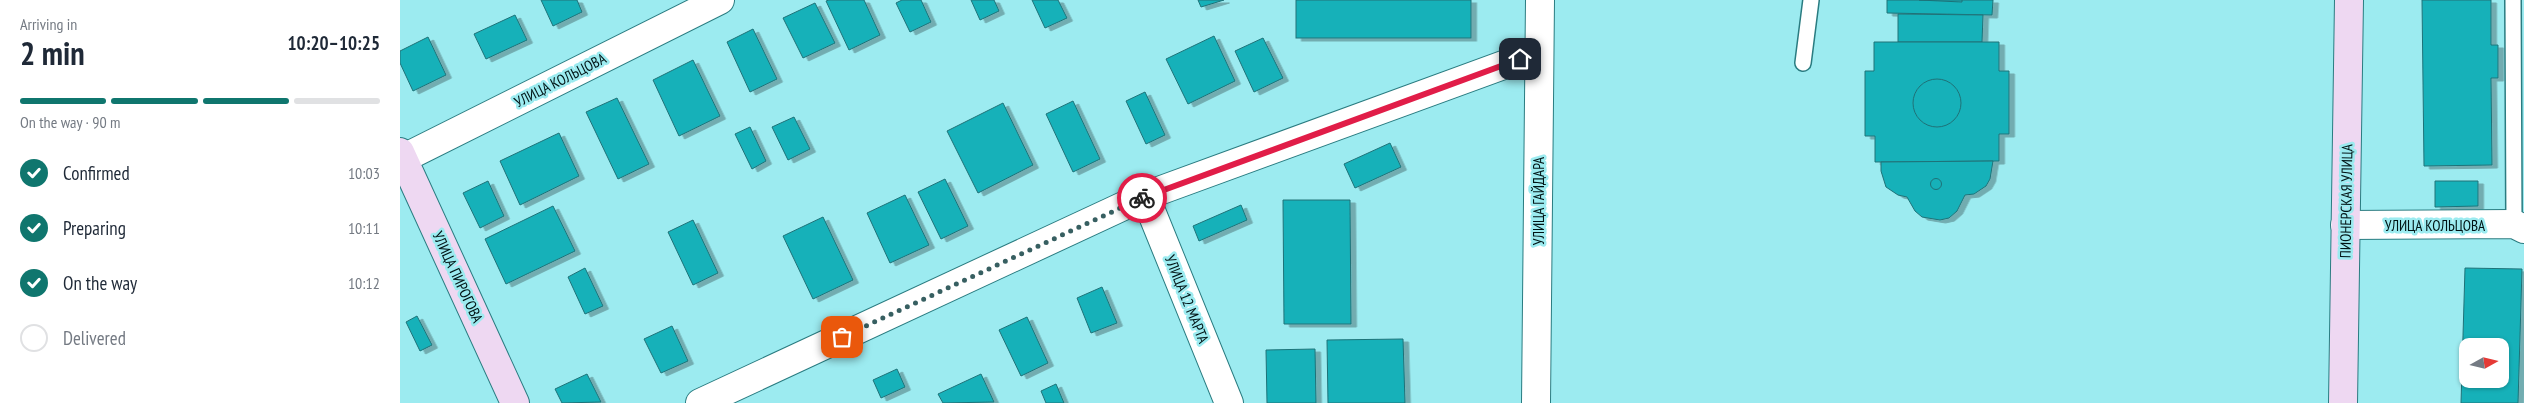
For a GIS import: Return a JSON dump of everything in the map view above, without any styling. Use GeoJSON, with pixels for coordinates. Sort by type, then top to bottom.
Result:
{"type":"FeatureCollection","features":[{"type":"Feature","properties":{"kind":"main road","name":"ПИОНЕРСКАЯ УЛИЦА"},"geometry":{"type":"LineString","coordinates":[[2343,403],[2349,0]]}},
{"type":"Feature","properties":{"kind":"main road","name":"УЛИЦА ПИРОГОВА"},"geometry":{"type":"LineString","coordinates":[[401,157],[515,403]]}},
{"type":"Feature","properties":{"kind":"street","name":"УЛИЦА КОЛЬЦОВА"},"geometry":{"type":"LineString","coordinates":[[401,157],[720,0]]}},
{"type":"Feature","properties":{"kind":"street","name":"УЛИЦА ГАЙДАРА"},"geometry":{"type":"LineString","coordinates":[[1536,403],[1540,0]]}},
{"type":"Feature","properties":{"kind":"street"},"geometry":{"type":"LineString","coordinates":[[700,403],[1145,196],[1539,52]]}},
{"type":"Feature","properties":{"kind":"street","name":"УЛИЦА 12 МАРТА"},"geometry":{"type":"LineString","coordinates":[[1145,196],[1229,403]]}},
{"type":"Feature","properties":{"kind":"street","name":"УЛИЦА КОЛЬЦОВА"},"geometry":{"type":"LineString","coordinates":[[2345,225],[2519,226]]}},
{"type":"Feature","properties":{"kind":"lane"},"geometry":{"type":"LineString","coordinates":[[1803,63],[1811,0]]}},
{"type":"Feature","properties":{"kind":"lane"},"geometry":{"type":"LineString","coordinates":[[2513,0],[2519,226]]}},
{"type":"Feature","properties":{"kind":"building"},"geometry":{"type":"Polygon","coordinates":[[[541,0],[577,0],[582,12],[553,26],[541,0]]]}},
{"type":"Feature","properties":{"kind":"building"},"geometry":{"type":"Polygon","coordinates":[[[864,0],[880,35],[849,50],[826,1],[864,0]]]}},
{"type":"Feature","properties":{"kind":"building"},"geometry":{"type":"Polygon","coordinates":[[[902,0],[921,0],[931,22],[910,32],[896,3],[902,0]]]}},
{"type":"Feature","properties":{"kind":"building"},"geometry":{"type":"Polygon","coordinates":[[[971,0],[994,0],[999,11],[980,20],[971,0]]]}},
{"type":"Feature","properties":{"kind":"building"},"geometry":{"type":"Polygon","coordinates":[[[1032,0],[1058,0],[1067,18],[1045,28],[1032,0]]]}},
{"type":"Feature","properties":{"kind":"building"},"geometry":{"type":"Polygon","coordinates":[[[1198,0],[1224,0],[1201,7],[1198,0]]]}},
{"type":"Feature","properties":{"kind":"building"},"geometry":{"type":"Polygon","coordinates":[[[1296,0],[1471,0],[1471,38],[1296,38],[1296,0]]]}},
{"type":"Feature","properties":{"kind":"building"},"geometry":{"type":"Polygon","coordinates":[[[1887,0],[1993,0],[1992,15],[1887,13],[1887,0]]]}},
{"type":"Feature","properties":{"kind":"building"},"geometry":{"type":"Polygon","coordinates":[[[1919,0],[1962,0],[1962,2],[1919,0]]]}},
{"type":"Feature","properties":{"kind":"building"},"geometry":{"type":"Polygon","coordinates":[[[2422,0],[2491,0],[2491,45],[2498,45],[2498,78],[2491,78],[2492,165],[2424,166],[2422,0]]]}},
{"type":"Feature","properties":{"kind":"building"},"geometry":{"type":"Polygon","coordinates":[[[815,3],[835,43],[803,58],[783,18],[815,3]]]}},
{"type":"Feature","properties":{"kind":"building"},"geometry":{"type":"Polygon","coordinates":[[[1898,14],[1983,15],[1982,42],[1898,42],[1898,14]]]}},
{"type":"Feature","properties":{"kind":"building"},"geometry":{"type":"Polygon","coordinates":[[[515,15],[527,40],[486,59],[474,34],[515,15]]]}},
{"type":"Feature","properties":{"kind":"building"},"geometry":{"type":"Polygon","coordinates":[[[753,29],[777,79],[750,92],[727,42],[753,29]]]}},
{"type":"Feature","properties":{"kind":"building"},"geometry":{"type":"Polygon","coordinates":[[[1214,36],[1235,81],[1188,104],[1166,59],[1214,36]]]}},
{"type":"Feature","properties":{"kind":"building"},"geometry":{"type":"Polygon","coordinates":[[[428,37],[446,75],[413,91],[400,63],[400,51],[428,37]]]}},
{"type":"Feature","properties":{"kind":"building"},"geometry":{"type":"Polygon","coordinates":[[[1263,38],[1283,78],[1254,92],[1235,51],[1263,38]]]}},
{"type":"Feature","properties":{"kind":"building"},"geometry":{"type":"Polygon","coordinates":[[[1874,42],[1999,42],[1999,71],[2009,71],[2009,134],[1999,134],[1999,161],[1875,162],[1875,136],[1865,136],[1865,71],[1874,71],[1874,42]]]}},
{"type":"Feature","properties":{"kind":"building"},"geometry":{"type":"Polygon","coordinates":[[[693,60],[720,116],[679,136],[653,80],[693,60]]]}},
{"type":"Feature","properties":{"kind":"building"},"geometry":{"type":"Polygon","coordinates":[[[1937,79],[1946,81],[1954,86],[1959,94],[1961,103],[1959,112],[1954,120],[1946,125],[1937,127],[1928,125],[1920,120],[1915,112],[1913,103],[1915,94],[1920,86],[1928,81],[1937,79]]]}},
{"type":"Feature","properties":{"kind":"building"},"geometry":{"type":"Polygon","coordinates":[[[1145,92],[1165,135],[1146,144],[1126,101],[1145,92]]]}},
{"type":"Feature","properties":{"kind":"building"},"geometry":{"type":"Polygon","coordinates":[[[617,98],[649,164],[618,179],[586,112],[617,98]]]}},
{"type":"Feature","properties":{"kind":"building"},"geometry":{"type":"Polygon","coordinates":[[[1073,101],[1100,159],[1073,172],[1046,114],[1073,101]]]}},
{"type":"Feature","properties":{"kind":"building"},"geometry":{"type":"Polygon","coordinates":[[[1003,103],[1033,165],[978,193],[947,131],[1003,103]]]}},
{"type":"Feature","properties":{"kind":"building"},"geometry":{"type":"Polygon","coordinates":[[[794,117],[810,149],[788,160],[772,127],[794,117]]]}},
{"type":"Feature","properties":{"kind":"building"},"geometry":{"type":"Polygon","coordinates":[[[750,127],[766,161],[752,169],[735,134],[750,127]]]}},
{"type":"Feature","properties":{"kind":"building"},"geometry":{"type":"Polygon","coordinates":[[[559,133],[579,176],[520,205],[500,161],[559,133]]]}},
{"type":"Feature","properties":{"kind":"building"},"geometry":{"type":"Polygon","coordinates":[[[1390,143],[1401,167],[1355,188],[1344,164],[1390,143]]]}},
{"type":"Feature","properties":{"kind":"building"},"geometry":{"type":"Polygon","coordinates":[[[1993,161],[1990,179],[1986,186],[1974,194],[1965,195],[1957,211],[1949,218],[1940,220],[1922,217],[1915,211],[1907,197],[1898,195],[1886,187],[1881,171],[1881,162],[1993,161]]]}},
{"type":"Feature","properties":{"kind":"building"},"geometry":{"type":"Polygon","coordinates":[[[1936,178],[1942,184],[1936,190],[1930,184],[1936,178]]]}},
{"type":"Feature","properties":{"kind":"building"},"geometry":{"type":"Polygon","coordinates":[[[945,179],[968,226],[941,239],[918,192],[945,179]]]}},
{"type":"Feature","properties":{"kind":"building"},"geometry":{"type":"Polygon","coordinates":[[[488,181],[504,216],[480,228],[463,193],[488,181]]]}},
{"type":"Feature","properties":{"kind":"building"},"geometry":{"type":"Polygon","coordinates":[[[2435,181],[2478,181],[2478,206],[2435,207],[2435,181]]]}},
{"type":"Feature","properties":{"kind":"building"},"geometry":{"type":"Polygon","coordinates":[[[905,195],[929,245],[890,263],[867,213],[905,195]]]}},
{"type":"Feature","properties":{"kind":"building"},"geometry":{"type":"Polygon","coordinates":[[[1283,200],[1350,200],[1351,324],[1284,324],[1283,200]]]}},
{"type":"Feature","properties":{"kind":"building"},"geometry":{"type":"Polygon","coordinates":[[[1241,205],[1247,220],[1199,241],[1193,226],[1241,205]]]}},
{"type":"Feature","properties":{"kind":"building"},"geometry":{"type":"Polygon","coordinates":[[[553,206],[575,251],[506,284],[485,239],[553,206]]]}},
{"type":"Feature","properties":{"kind":"building"},"geometry":{"type":"Polygon","coordinates":[[[823,217],[853,280],[813,299],[783,236],[823,217]]]}},
{"type":"Feature","properties":{"kind":"building"},"geometry":{"type":"Polygon","coordinates":[[[693,220],[718,273],[693,285],[668,232],[693,220]]]}},
{"type":"Feature","properties":{"kind":"building"},"geometry":{"type":"Polygon","coordinates":[[[585,268],[603,306],[585,314],[568,277],[585,268]]]}},
{"type":"Feature","properties":{"kind":"building"},"geometry":{"type":"Polygon","coordinates":[[[2465,268],[2522,269],[2518,403],[2461,403],[2461,388],[2509,388],[2509,338],[2463,338],[2465,268]]]}},
{"type":"Feature","properties":{"kind":"building"},"geometry":{"type":"Polygon","coordinates":[[[1102,287],[1117,323],[1091,333],[1077,298],[1102,287]]]}},
{"type":"Feature","properties":{"kind":"building"},"geometry":{"type":"Polygon","coordinates":[[[417,316],[432,345],[420,351],[406,322],[417,316]]]}},
{"type":"Feature","properties":{"kind":"building"},"geometry":{"type":"Polygon","coordinates":[[[1027,317],[1048,363],[1021,376],[999,330],[1027,317]]]}},
{"type":"Feature","properties":{"kind":"building"},"geometry":{"type":"Polygon","coordinates":[[[672,326],[688,361],[661,373],[644,339],[672,326]]]}},
{"type":"Feature","properties":{"kind":"building"},"geometry":{"type":"Polygon","coordinates":[[[1403,339],[1405,403],[1328,403],[1327,340],[1403,339]]]}},
{"type":"Feature","properties":{"kind":"building"},"geometry":{"type":"Polygon","coordinates":[[[1315,349],[1316,403],[1267,403],[1266,350],[1315,349]]]}},
{"type":"Feature","properties":{"kind":"building"},"geometry":{"type":"Polygon","coordinates":[[[897,369],[905,387],[881,398],[873,380],[897,369]]]}},
{"type":"Feature","properties":{"kind":"building"},"geometry":{"type":"Polygon","coordinates":[[[587,374],[601,402],[562,403],[555,389],[587,374]]]}},
{"type":"Feature","properties":{"kind":"building"},"geometry":{"type":"Polygon","coordinates":[[[981,374],[994,402],[943,403],[938,394],[981,374]]]}},
{"type":"Feature","properties":{"kind":"building"},"geometry":{"type":"Polygon","coordinates":[[[1056,384],[1064,403],[1046,403],[1041,391],[1056,384]]]}},
{"type":"Feature","properties":{"kind":"way so far"},"geometry":{"type":"LineString","coordinates":[[842,337],[1142,198]]}},
{"type":"Feature","properties":{"kind":"route"},"geometry":{"type":"LineString","coordinates":[[1142,198],[1520,59]]}}]}
